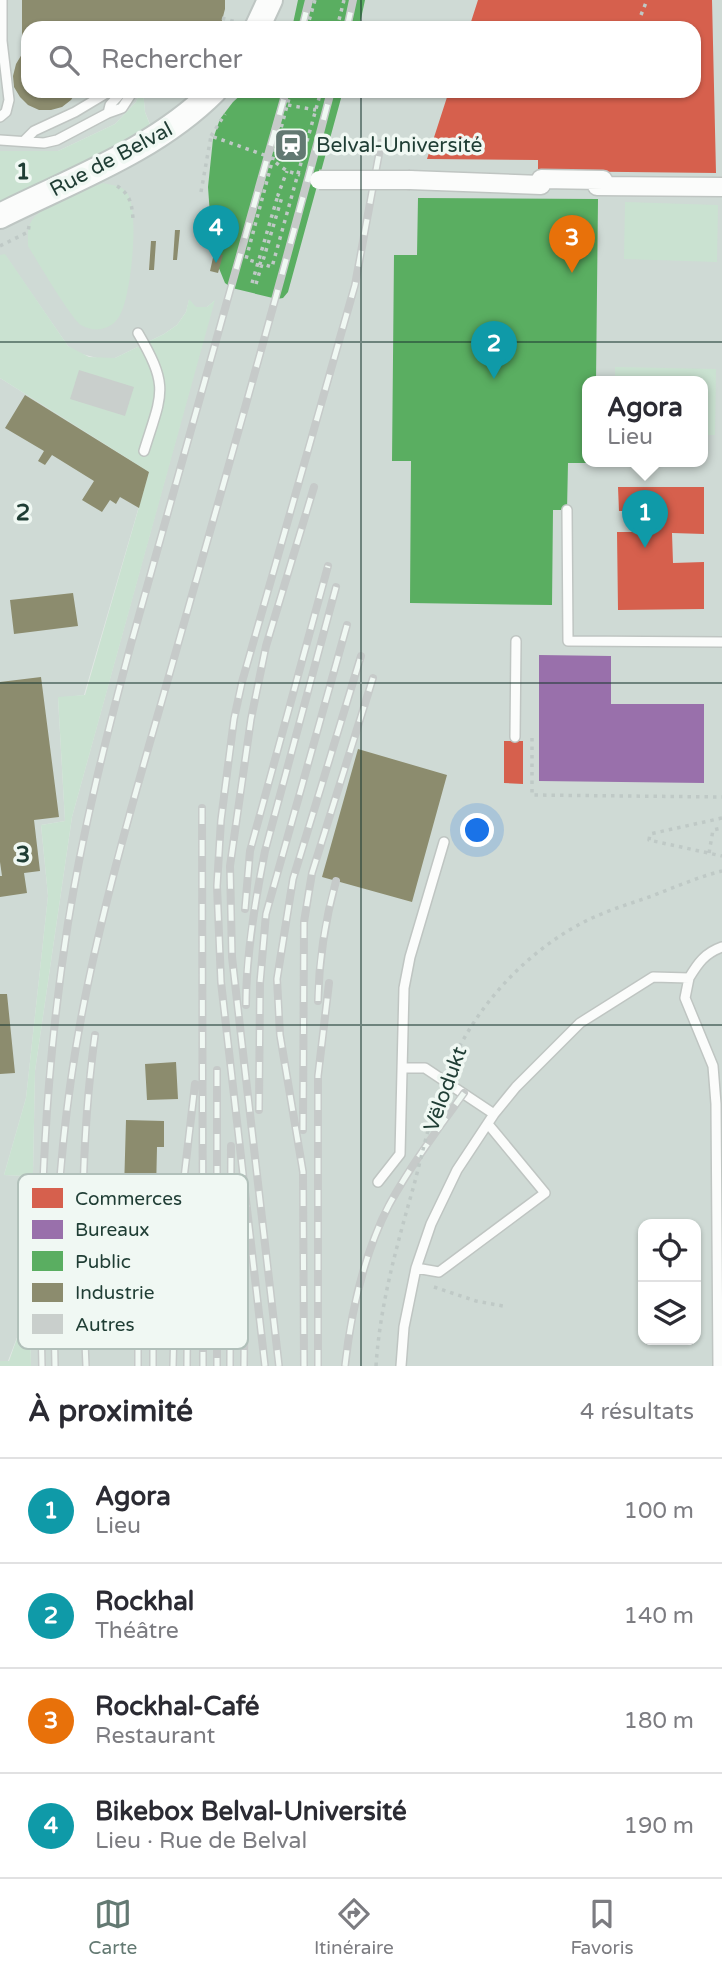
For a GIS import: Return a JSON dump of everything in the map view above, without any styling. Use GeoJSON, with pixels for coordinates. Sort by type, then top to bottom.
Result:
{"type":"FeatureCollection","features":[{"type":"Feature","properties":{"kind":"main road"},"geometry":{"type":"LineString","coordinates":[[260,21],[270,0]]}},
{"type":"Feature","properties":{"kind":"main road","name":"Rue de Belval"},"geometry":{"type":"LineString","coordinates":[[0,216],[156,139],[192,114],[207,98]]}},
{"type":"Feature","properties":{"kind":"street"},"geometry":{"type":"LineString","coordinates":[[318,180],[541,185],[541,179],[545,179],[722,187]]}},
{"type":"Feature","properties":{"kind":"lane"},"geometry":{"type":"LineString","coordinates":[[0,117],[8,106],[2,68],[2,0]]}},
{"type":"Feature","properties":{"kind":"lane"},"geometry":{"type":"LineString","coordinates":[[92,102],[95,98]]}},
{"type":"Feature","properties":{"kind":"lane"},"geometry":{"type":"LineString","coordinates":[[25,140],[34,131],[99,98]]}},
{"type":"Feature","properties":{"kind":"lane"},"geometry":{"type":"LineString","coordinates":[[108,113],[110,105],[116,98]]}},
{"type":"Feature","properties":{"kind":"lane"},"geometry":{"type":"LineString","coordinates":[[0,140],[51,142],[122,108],[129,98]]}},
{"type":"Feature","properties":{"kind":"lane"},"geometry":{"type":"LineString","coordinates":[[138,332],[154,361],[160,378],[161,397],[144,452]]}},
{"type":"Feature","properties":{"kind":"lane"},"geometry":{"type":"LineString","coordinates":[[567,510],[568,641],[722,642]]}},
{"type":"Feature","properties":{"kind":"lane"},"geometry":{"type":"LineString","coordinates":[[515,737],[516,641]]}},
{"type":"Feature","properties":{"kind":"lane"},"geometry":{"type":"LineString","coordinates":[[378,1182],[400,1154],[404,988],[410,957],[443,842]]}},
{"type":"Feature","properties":{"kind":"lane"},"geometry":{"type":"LineString","coordinates":[[718,1366],[720,1325],[713,1066],[685,998],[689,978],[698,963],[710,951],[722,947]]}},
{"type":"Feature","properties":{"kind":"lane"},"geometry":{"type":"LineString","coordinates":[[401,1366],[404,1328],[416,1268],[431,1224],[457,1170],[494,1114],[516,1087],[580,1023],[653,977],[689,978]]}},
{"type":"Feature","properties":{"kind":"lane"},"geometry":{"type":"LineString","coordinates":[[403,1068],[425,1068],[494,1114]]}},
{"type":"Feature","properties":{"kind":"lane"},"geometry":{"type":"LineString","coordinates":[[416,1268],[439,1272],[545,1193],[488,1124]]}},
{"type":"Feature","properties":{"kind":"path"},"geometry":{"type":"LineString","coordinates":[[309,21],[315,0]]}},
{"type":"Feature","properties":{"kind":"path"},"geometry":{"type":"LineString","coordinates":[[339,21],[344,0]]}},
{"type":"Feature","properties":{"kind":"path"},"geometry":{"type":"LineString","coordinates":[[641,15],[647,0]]}},
{"type":"Feature","properties":{"kind":"path"},"geometry":{"type":"LineString","coordinates":[[222,18],[232,21]]}},
{"type":"Feature","properties":{"kind":"path"},"geometry":{"type":"LineString","coordinates":[[290,98],[246,260],[272,267],[319,98]]}},
{"type":"Feature","properties":{"kind":"path"},"geometry":{"type":"LineString","coordinates":[[288,105],[316,110]]}},
{"type":"Feature","properties":{"kind":"path"},"geometry":{"type":"LineString","coordinates":[[201,192],[211,136],[267,156],[287,171],[318,180]]}},
{"type":"Feature","properties":{"kind":"path"},"geometry":{"type":"LineString","coordinates":[[254,284],[287,171]]}},
{"type":"Feature","properties":{"kind":"path"},"geometry":{"type":"LineString","coordinates":[[532,739],[531,794],[722,797]]}},
{"type":"Feature","properties":{"kind":"path"},"geometry":{"type":"LineString","coordinates":[[722,818],[650,834],[649,840],[722,856]]}},
{"type":"Feature","properties":{"kind":"path"},"geometry":{"type":"LineString","coordinates":[[709,853],[713,830],[722,828]]}},
{"type":"Feature","properties":{"kind":"path","name":"Vëlodukt"},"geometry":{"type":"LineString","coordinates":[[376,1366],[388,1277],[435,1106],[452,1061],[479,1015],[518,970],[567,931],[593,917],[722,870]]}},
{"type":"Feature","properties":{"kind":"path"},"geometry":{"type":"LineString","coordinates":[[416,1268],[435,1288],[503,1306]]}},
{"type":"Feature","properties":{"kind":"shaded area"},"geometry":{"type":"Polygon","coordinates":[[[0,0],[722,0],[722,1366],[31,1366],[31,1349],[248,1349],[248,1174],[33,1174],[35,1071],[72,817],[214,301],[207,307],[195,307],[189,300],[186,312],[177,325],[164,334],[115,358],[101,359],[78,353],[68,346],[5,255],[0,255],[0,203],[152,129],[145,112],[144,98],[701,98],[701,21],[21,21],[21,98],[138,98],[115,124],[58,151],[0,151],[0,0]]]}},
{"type":"Feature","properties":{"kind":"shaded area"},"geometry":{"type":"Polygon","coordinates":[[[0,378],[149,472],[84,695],[58,698],[65,821],[41,825],[48,896],[26,1098],[4,1175],[18,1176],[18,1335],[8,1361],[0,1361],[0,378]]]}},
{"type":"Feature","properties":{"kind":"green space"},"geometry":{"type":"Polygon","coordinates":[[[138,98],[144,98],[145,112],[152,130],[0,203],[0,151],[58,151],[115,124],[138,98]]]}},
{"type":"Feature","properties":{"kind":"green space"},"geometry":{"type":"Polygon","coordinates":[[[103,183],[119,187],[127,193],[133,217],[133,252],[121,313],[109,326],[93,329],[76,321],[62,301],[28,246],[28,232],[30,224],[42,210],[103,183]]]}},
{"type":"Feature","properties":{"kind":"green space"},"geometry":{"type":"Polygon","coordinates":[[[625,202],[718,205],[717,262],[624,259],[625,202]]]}},
{"type":"Feature","properties":{"kind":"green space"},"geometry":{"type":"Polygon","coordinates":[[[5,254],[68,346],[89,357],[115,358],[164,334],[177,325],[186,312],[189,299],[196,307],[207,307],[215,300],[72,817],[35,1071],[33,1174],[18,1176],[4,1175],[26,1098],[48,896],[41,825],[65,821],[58,697],[85,695],[149,472],[0,378],[0,255],[5,254]]]}},
{"type":"Feature","properties":{"kind":"green space"},"geometry":{"type":"Polygon","coordinates":[[[615,367],[716,369],[715,435],[708,435],[708,376],[615,376],[615,367]]]}},
{"type":"Feature","properties":{"kind":"green space"},"geometry":{"type":"Polygon","coordinates":[[[18,1336],[18,1349],[31,1349],[31,1366],[0,1366],[0,1361],[9,1361],[18,1336]]]}},
{"type":"Feature","properties":{"kind":"building: Commerces"},"geometry":{"type":"Polygon","coordinates":[[[478,0],[712,0],[716,173],[538,171],[538,160],[427,159],[447,98],[701,98],[701,21],[471,21],[478,0]]]}},
{"type":"Feature","properties":{"kind":"building: Commerces"},"geometry":{"type":"Polygon","coordinates":[[[618,487],[704,487],[704,534],[672,533],[673,563],[704,562],[704,609],[618,610],[617,532],[644,532],[644,511],[619,511],[618,487]]]}},
{"type":"Feature","properties":{"kind":"building: Commerces"},"geometry":{"type":"Polygon","coordinates":[[[504,741],[523,741],[523,784],[504,783],[504,741]]]}},
{"type":"Feature","properties":{"kind":"building: Bureaux"},"geometry":{"type":"Polygon","coordinates":[[[539,655],[611,656],[611,704],[704,704],[704,783],[539,781],[539,655]]]}},
{"type":"Feature","properties":{"kind":"building: Public"},"geometry":{"type":"Polygon","coordinates":[[[298,0],[365,0],[360,21],[294,21],[298,0]]]}},
{"type":"Feature","properties":{"kind":"building: Public","name":"Belval-Université"},"geometry":{"type":"Polygon","coordinates":[[[237,98],[341,98],[288,292],[283,298],[277,299],[232,288],[225,283],[216,261],[208,187],[213,139],[220,119],[237,98]]]}},
{"type":"Feature","properties":{"kind":"building: Public"},"geometry":{"type":"Polygon","coordinates":[[[418,198],[598,199],[596,376],[582,376],[582,463],[568,463],[567,510],[553,510],[552,605],[410,603],[411,461],[392,461],[394,255],[417,255],[418,198]]]}},
{"type":"Feature","properties":{"kind":"building: Industrie"},"geometry":{"type":"Polygon","coordinates":[[[22,0],[225,0],[222,21],[22,21],[22,0]]]}},
{"type":"Feature","properties":{"kind":"building: Industrie"},"geometry":{"type":"Polygon","coordinates":[[[21,56],[21,98],[14,87],[16,64],[21,56]]]}},
{"type":"Feature","properties":{"kind":"building: Industrie"},"geometry":{"type":"Polygon","coordinates":[[[21,98],[72,98],[62,107],[51,110],[39,110],[21,98]]]}},
{"type":"Feature","properties":{"kind":"building: Industrie"},"geometry":{"type":"Polygon","coordinates":[[[175,230],[180,230],[177,260],[173,260],[175,230]]]}},
{"type":"Feature","properties":{"kind":"building: Industrie"},"geometry":{"type":"Polygon","coordinates":[[[151,241],[156,241],[154,270],[149,270],[151,241]]]}},
{"type":"Feature","properties":{"kind":"building: Industrie"},"geometry":{"type":"Polygon","coordinates":[[[214,253],[223,255],[218,273],[210,271],[214,253]]]}},
{"type":"Feature","properties":{"kind":"building: Industrie"},"geometry":{"type":"Polygon","coordinates":[[[25,395],[149,472],[139,508],[120,497],[116,504],[110,500],[102,512],[82,500],[94,481],[52,455],[45,465],[38,461],[44,451],[5,428],[25,395]]]}},
{"type":"Feature","properties":{"kind":"building: Industrie"},"geometry":{"type":"Polygon","coordinates":[[[73,593],[78,626],[14,634],[10,600],[73,593]]]}},
{"type":"Feature","properties":{"kind":"building: Industrie"},"geometry":{"type":"Polygon","coordinates":[[[41,677],[59,817],[34,820],[40,871],[24,873],[27,893],[0,897],[0,682],[41,677]]]}},
{"type":"Feature","properties":{"kind":"building: Industrie"},"geometry":{"type":"Polygon","coordinates":[[[358,749],[447,775],[412,902],[322,877],[358,749]]]}},
{"type":"Feature","properties":{"kind":"building: Industrie"},"geometry":{"type":"Polygon","coordinates":[[[0,994],[7,994],[15,1073],[0,1074],[0,994]]]}},
{"type":"Feature","properties":{"kind":"building: Industrie"},"geometry":{"type":"Polygon","coordinates":[[[176,1062],[178,1099],[147,1100],[145,1064],[176,1062]]]}},
{"type":"Feature","properties":{"kind":"building: Industrie"},"geometry":{"type":"Polygon","coordinates":[[[126,1120],[164,1121],[164,1147],[157,1147],[156,1174],[124,1174],[126,1120]]]}},
{"type":"Feature","properties":{"kind":"building: Autres"},"geometry":{"type":"Polygon","coordinates":[[[79,370],[134,387],[125,416],[70,399],[79,370]]]}},
{"type":"Feature","properties":{"kind":"railway"},"geometry":{"type":"LineString","coordinates":[[304,21],[309,0]]}},
{"type":"Feature","properties":{"kind":"railway"},"geometry":{"type":"LineString","coordinates":[[348,21],[353,0]]}},
{"type":"Feature","properties":{"kind":"railway"},"geometry":{"type":"LineString","coordinates":[[43,1174],[60,978],[81,853],[104,748],[284,98]]}},
{"type":"Feature","properties":{"kind":"railway"},"geometry":{"type":"LineString","coordinates":[[60,1174],[77,1039],[107,901],[329,98]]}},
{"type":"Feature","properties":{"kind":"railway"},"geometry":{"type":"LineString","coordinates":[[243,1174],[221,982],[217,886],[221,820],[234,719],[242,682],[355,285],[381,143]]}},
{"type":"Feature","properties":{"kind":"railway"},"geometry":{"type":"LineString","coordinates":[[279,1366],[232,957],[230,866],[251,719],[266,646],[314,487]]}},
{"type":"Feature","properties":{"kind":"railway"},"geometry":{"type":"LineString","coordinates":[[245,909],[250,851],[328,566]]}},
{"type":"Feature","properties":{"kind":"railway"},"geometry":{"type":"LineString","coordinates":[[246,1005],[252,928],[265,851],[336,587]]}},
{"type":"Feature","properties":{"kind":"railway"},"geometry":{"type":"LineString","coordinates":[[259,1110],[260,983],[266,914],[347,625]]}},
{"type":"Feature","properties":{"kind":"railway"},"geometry":{"type":"LineString","coordinates":[[304,1366],[303,1172],[280,1035],[277,979],[293,879],[361,656]]}},
{"type":"Feature","properties":{"kind":"railway"},"geometry":{"type":"LineString","coordinates":[[303,1130],[304,922],[312,873],[373,678]]}},
{"type":"Feature","properties":{"kind":"railway"},"geometry":{"type":"LineString","coordinates":[[202,808],[203,1174]]}},
{"type":"Feature","properties":{"kind":"railway"},"geometry":{"type":"LineString","coordinates":[[318,1001],[323,941],[336,881]]}},
{"type":"Feature","properties":{"kind":"railway"},"geometry":{"type":"LineString","coordinates":[[318,1366],[318,1076],[329,983]]}},
{"type":"Feature","properties":{"kind":"railway"},"geometry":{"type":"LineString","coordinates":[[84,1174],[95,1035]]}},
{"type":"Feature","properties":{"kind":"railway"},"geometry":{"type":"LineString","coordinates":[[217,1070],[217,1174]]}},
{"type":"Feature","properties":{"kind":"railway"},"geometry":{"type":"LineString","coordinates":[[185,1174],[195,1084]]}},
{"type":"Feature","properties":{"kind":"railway"},"geometry":{"type":"LineString","coordinates":[[345,1366],[360,1284],[380,1224],[406,1176],[464,1093]]}},
{"type":"Feature","properties":{"kind":"railway"},"geometry":{"type":"LineString","coordinates":[[231,1146],[231,1174]]}},
{"type":"Feature","properties":{"kind":"railway"},"geometry":{"type":"LineString","coordinates":[[248,1218],[265,1366]]}},
{"type":"Feature","properties":{"kind":"railway"},"geometry":{"type":"LineString","coordinates":[[42,1349],[42,1366]]}},
{"type":"Feature","properties":{"kind":"railway"},"geometry":{"type":"LineString","coordinates":[[55,1349],[55,1366]]}},
{"type":"Feature","properties":{"kind":"railway"},"geometry":{"type":"LineString","coordinates":[[85,1349],[86,1366]]}},
{"type":"Feature","properties":{"kind":"railway"},"geometry":{"type":"LineString","coordinates":[[138,1349],[138,1366]]}},
{"type":"Feature","properties":{"kind":"railway"},"geometry":{"type":"LineString","coordinates":[[153,1349],[153,1366]]}},
{"type":"Feature","properties":{"kind":"railway"},"geometry":{"type":"LineString","coordinates":[[173,1349],[173,1366]]}},
{"type":"Feature","properties":{"kind":"railway"},"geometry":{"type":"LineString","coordinates":[[187,1349],[187,1366]]}},
{"type":"Feature","properties":{"kind":"railway"},"geometry":{"type":"LineString","coordinates":[[203,1349],[203,1366]]}},
{"type":"Feature","properties":{"kind":"railway"},"geometry":{"type":"LineString","coordinates":[[217,1349],[217,1366]]}},
{"type":"Feature","properties":{"kind":"railway"},"geometry":{"type":"LineString","coordinates":[[230,1349],[230,1366]]}},
{"type":"Feature","properties":{"kind":"railway"},"geometry":{"type":"LineString","coordinates":[[244,1349],[244,1366]]}},
{"type":"Feature","properties":{"kind":"place","name":"Belval-Université"},"geometry":{"type":"Point","coordinates":[291,145]}},
{"type":"Feature","properties":{"kind":"place","name":"Bikebox Belval-Université"},"geometry":{"type":"Point","coordinates":[216,263]}},
{"type":"Feature","properties":{"kind":"place","name":"Rockhal-Café"},"geometry":{"type":"Point","coordinates":[572,273]}},
{"type":"Feature","properties":{"kind":"place","name":"Rockhal"},"geometry":{"type":"Point","coordinates":[494,379]}},
{"type":"Feature","properties":{"kind":"place","name":"Agora"},"geometry":{"type":"Point","coordinates":[645,548]}}]}
